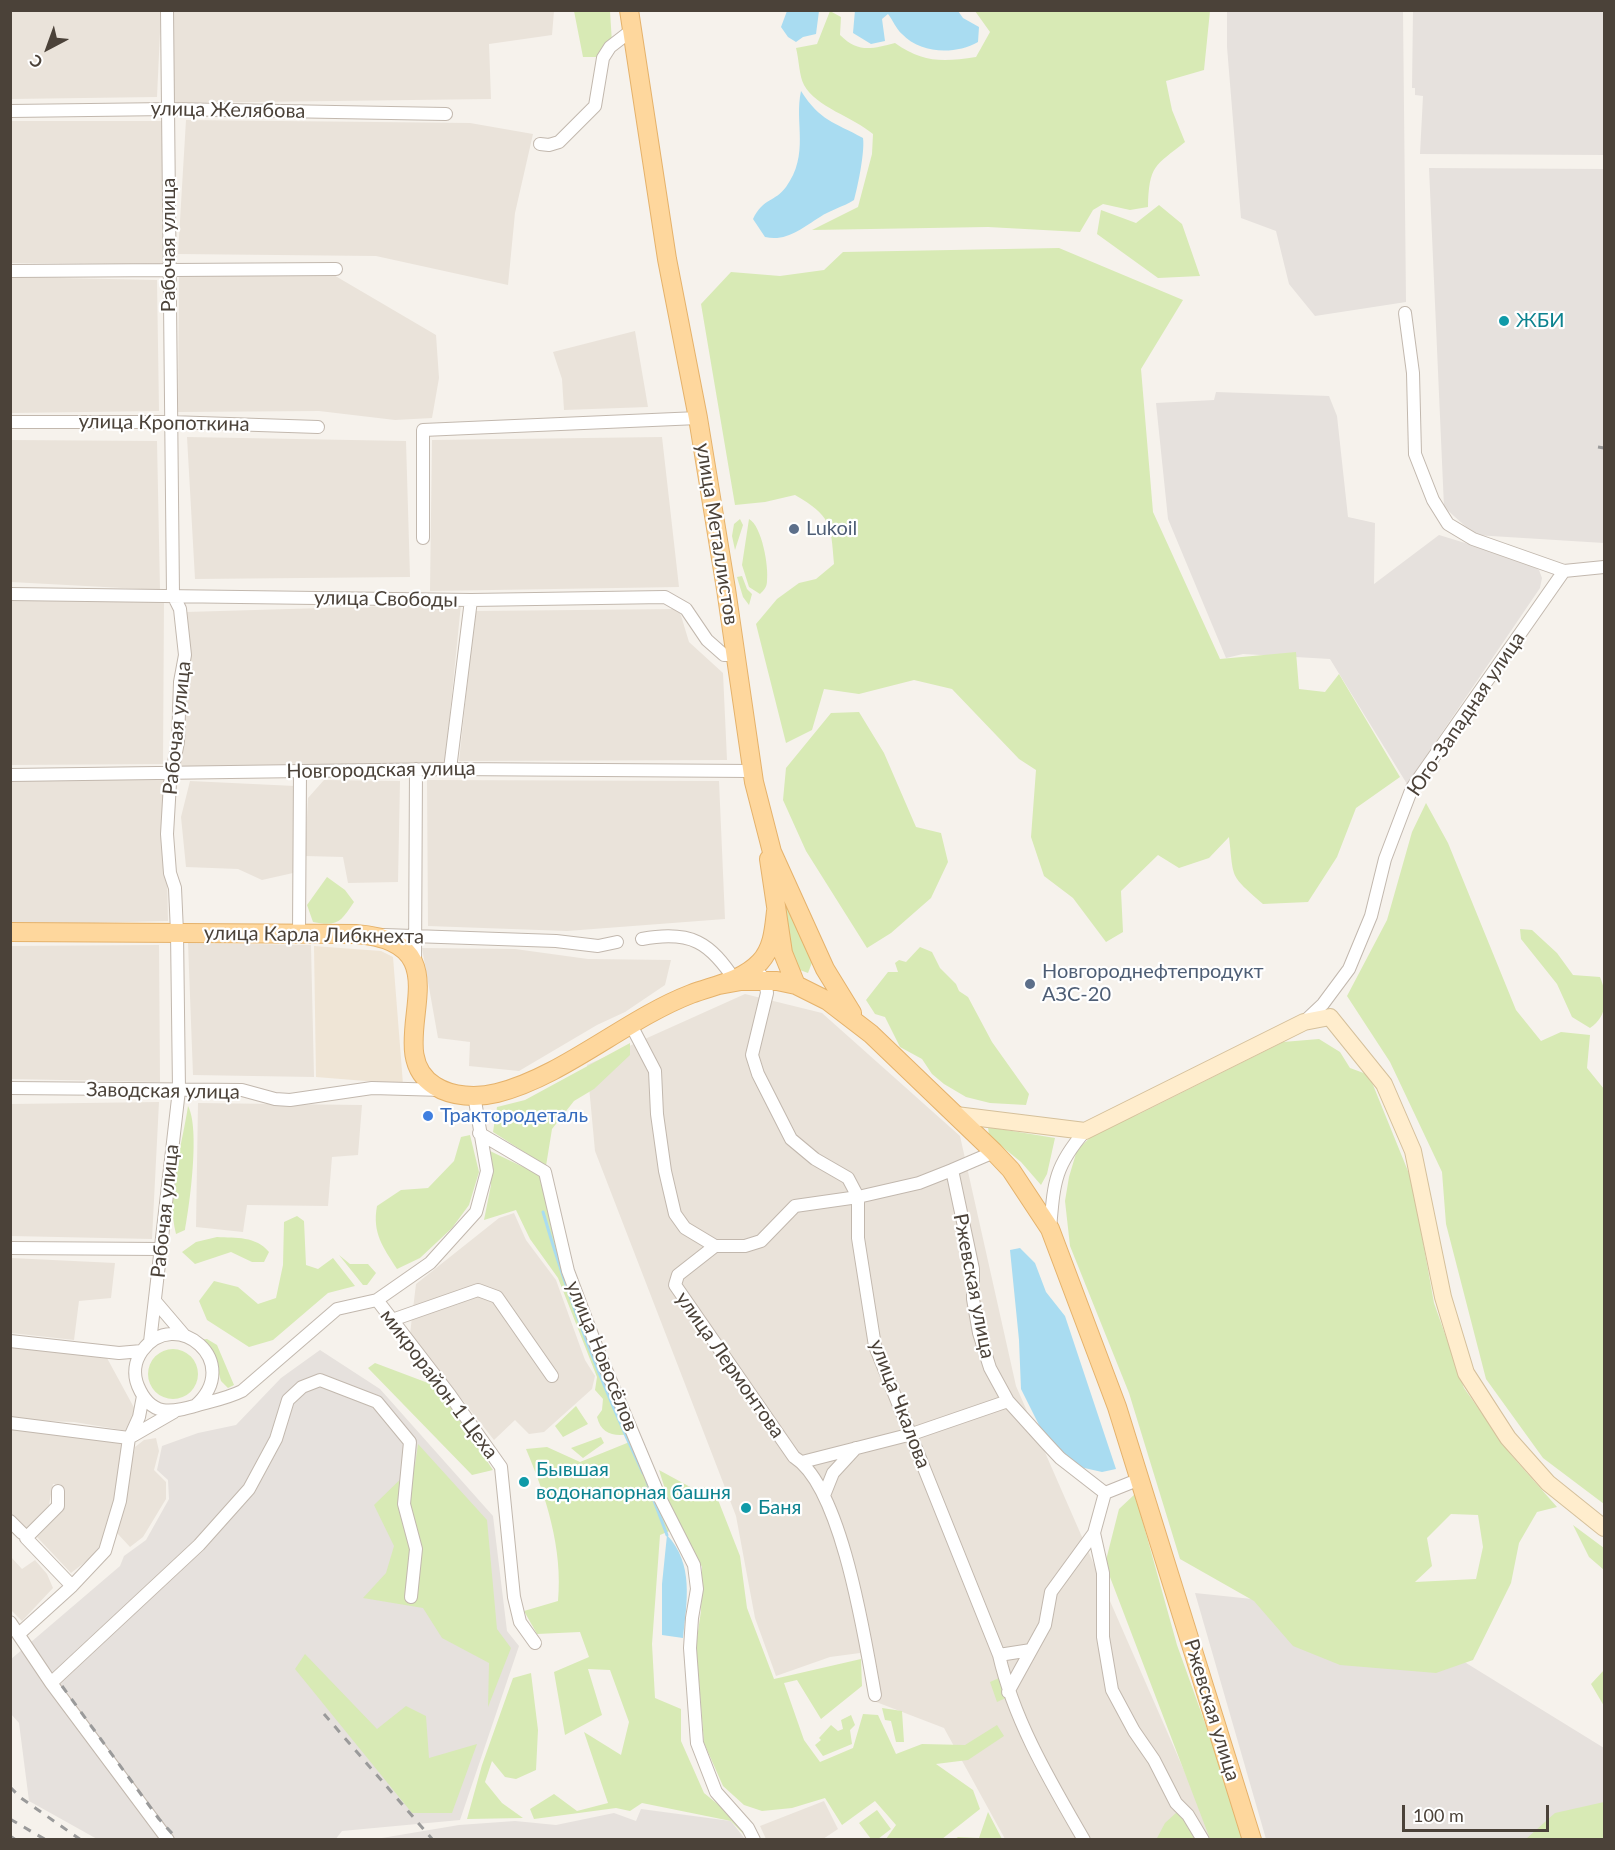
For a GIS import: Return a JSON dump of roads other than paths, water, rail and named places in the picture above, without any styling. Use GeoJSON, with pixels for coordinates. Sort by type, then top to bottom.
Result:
{"type":"FeatureCollection","features":[{"type":"Feature","properties":{"kind":"main road","name":"улица Металлистов"},"geometry":{"type":"LineString","coordinates":[[629,10],[667,259],[698,418],[752,771],[764,825],[772,852],[825,969],[854,1015],[871,1034]]}},
{"type":"Feature","properties":{"kind":"main road"},"geometry":{"type":"LineString","coordinates":[[764,825],[783,953],[801,987],[825,969]]}},
{"type":"Feature","properties":{"kind":"main road"},"geometry":{"type":"LineString","coordinates":[[760,973],[771,946],[776,911]]}},
{"type":"Feature","properties":{"kind":"main road","name":"улица Карла Либкнехта"},"geometry":{"type":"LineString","coordinates":[[10,932],[377,935]]}},
{"type":"Feature","properties":{"kind":"main road"},"geometry":{"type":"LineString","coordinates":[[377,935],[392,940],[405,949],[415,968],[415,1055],[427,1080],[444,1090]]}},
{"type":"Feature","properties":{"kind":"main road","name":"Заводская улица"},"geometry":{"type":"LineString","coordinates":[[444,1090],[474,1095],[494,1094],[525,1083],[690,994],[760,973],[801,987],[844,1011],[871,1034]]}},
{"type":"Feature","properties":{"kind":"main road","name":"Ржевская улица"},"geometry":{"type":"LineString","coordinates":[[871,1034],[1011,1170],[1050,1229],[1118,1407],[1252,1839]]}},
{"type":"Feature","properties":{"kind":"street","name":"Рабочая улица"},"geometry":{"type":"LineString","coordinates":[[146,1346],[155,1301],[179,1090],[175,888],[170,873],[167,834],[172,772],[178,742],[180,682],[185,655],[180,609],[173,596],[167,10]]}},
{"type":"Feature","properties":{"kind":"street"},"geometry":{"type":"LineString","coordinates":[[540,144],[549,145],[559,142],[595,106],[603,58],[610,47],[632,30]]}},
{"type":"Feature","properties":{"kind":"street","name":"улица Желябова"},"geometry":{"type":"LineString","coordinates":[[10,111],[169,109],[446,114]]}},
{"type":"Feature","properties":{"kind":"street"},"geometry":{"type":"LineString","coordinates":[[10,271],[336,269]]}},
{"type":"Feature","properties":{"kind":"street"},"geometry":{"type":"LineString","coordinates":[[1405,313],[1413,373],[1415,454],[1433,500],[1448,524],[1473,539],[1564,571],[1605,567]]}},
{"type":"Feature","properties":{"kind":"street"},"geometry":{"type":"LineString","coordinates":[[423,538],[423,430],[698,418]]}},
{"type":"Feature","properties":{"kind":"street","name":"улица Кропоткина"},"geometry":{"type":"LineString","coordinates":[[10,422],[170,422],[318,427]]}},
{"type":"Feature","properties":{"kind":"street","name":"Юго-Западная улица"},"geometry":{"type":"LineString","coordinates":[[1326,1011],[1349,969],[1371,916],[1384,859],[1412,788],[1564,571]]}},
{"type":"Feature","properties":{"kind":"street","name":"улица Свободы"},"geometry":{"type":"LineString","coordinates":[[10,594],[471,600],[665,597],[686,609],[707,640],[723,656],[735,655]]}},
{"type":"Feature","properties":{"kind":"street"},"geometry":{"type":"LineString","coordinates":[[450,769],[471,600]]}},
{"type":"Feature","properties":{"kind":"street"},"geometry":{"type":"LineString","coordinates":[[415,968],[416,769]]}},
{"type":"Feature","properties":{"kind":"street","name":"Новгородская улица"},"geometry":{"type":"LineString","coordinates":[[10,775],[416,769],[752,771]]}},
{"type":"Feature","properties":{"kind":"street"},"geometry":{"type":"LineString","coordinates":[[299,933],[300,771]]}},
{"type":"Feature","properties":{"kind":"street","name":"улица Карла Либкнехта"},"geometry":{"type":"LineString","coordinates":[[377,935],[556,941],[598,946],[617,942]]}},
{"type":"Feature","properties":{"kind":"street"},"geometry":{"type":"LineString","coordinates":[[642,939],[663,935],[699,940],[710,949],[730,982]]}},
{"type":"Feature","properties":{"kind":"street"},"geometry":{"type":"LineString","coordinates":[[760,973],[765,1006],[753,1055],[758,1074],[791,1139],[815,1159],[848,1178],[858,1197]]}},
{"type":"Feature","properties":{"kind":"street"},"geometry":{"type":"LineString","coordinates":[[1050,1229],[1054,1184],[1066,1154],[1085,1131],[1326,1011],[1383,1084],[1413,1151],[1443,1297],[1466,1373],[1508,1438],[1548,1483],[1605,1528]]}},
{"type":"Feature","properties":{"kind":"street"},"geometry":{"type":"LineString","coordinates":[[631,1025],[655,1071],[657,1114],[664,1171],[675,1214],[685,1228],[716,1245],[745,1246],[761,1241],[795,1206],[858,1197],[920,1183],[994,1152]]}},
{"type":"Feature","properties":{"kind":"street","name":"Заводская улица"},"geometry":{"type":"LineString","coordinates":[[10,1088],[242,1090],[275,1099],[290,1100],[372,1088],[444,1090]]}},
{"type":"Feature","properties":{"kind":"street"},"geometry":{"type":"LineString","coordinates":[[10,1423],[129,1438],[174,1412],[229,1398],[242,1391],[337,1309],[376,1300],[430,1263],[476,1212],[487,1171],[474,1095]]}},
{"type":"Feature","properties":{"kind":"street"},"geometry":{"type":"LineString","coordinates":[[956,1115],[1085,1131]]}},
{"type":"Feature","properties":{"kind":"street","name":"улица Новосёлов"},"geometry":{"type":"LineString","coordinates":[[479,1133],[544,1172],[568,1271],[597,1348],[660,1498],[694,1565],[697,1589],[690,1648],[697,1743],[716,1792],[748,1828],[754,1839]]}},
{"type":"Feature","properties":{"kind":"street","name":"Ржевская улица"},"geometry":{"type":"LineString","coordinates":[[952,1170],[973,1269],[973,1299],[979,1334],[990,1368],[1008,1401],[1060,1458],[1105,1492]]}},
{"type":"Feature","properties":{"kind":"street","name":"улица Чкалова"},"geometry":{"type":"LineString","coordinates":[[858,1197],[858,1238],[874,1346],[912,1434],[999,1655],[1008,1692],[1056,1792],[1084,1839]]}},
{"type":"Feature","properties":{"kind":"street","name":"улица Лермонтова"},"geometry":{"type":"LineString","coordinates":[[716,1245],[678,1275],[675,1285],[794,1457],[802,1462],[825,1493],[851,1579],[875,1695]]}},
{"type":"Feature","properties":{"kind":"street"},"geometry":{"type":"LineString","coordinates":[[10,1248],[160,1249]]}},
{"type":"Feature","properties":{"kind":"street"},"geometry":{"type":"LineString","coordinates":[[392,1320],[478,1290],[497,1297],[552,1376]]}},
{"type":"Feature","properties":{"kind":"street","name":"микрорайон 1 Цеха"},"geometry":{"type":"LineString","coordinates":[[376,1300],[501,1467],[514,1597],[520,1622],[535,1643]]}},
{"type":"Feature","properties":{"kind":"street"},"geometry":{"type":"LineString","coordinates":[[155,1301],[184,1335]]}},
{"type":"Feature","properties":{"kind":"street"},"geometry":{"type":"LineString","coordinates":[[10,1341],[118,1353],[146,1346],[168,1335],[184,1335],[195,1340],[205,1349],[217,1384],[229,1398]]}},
{"type":"Feature","properties":{"kind":"street"},"geometry":{"type":"LineString","coordinates":[[136,1380],[137,1360],[146,1346]]}},
{"type":"Feature","properties":{"kind":"street"},"geometry":{"type":"LineString","coordinates":[[118,1353],[136,1380],[143,1396],[153,1406],[174,1412]]}},
{"type":"Feature","properties":{"kind":"street"},"geometry":{"type":"LineString","coordinates":[[195,1406],[208,1393],[213,1374]]}},
{"type":"Feature","properties":{"kind":"street"},"geometry":{"type":"LineString","coordinates":[[51,1683],[199,1545],[249,1489],[276,1439],[288,1400],[302,1387],[320,1380],[377,1402],[410,1442],[404,1504],[416,1549],[411,1597]]}},
{"type":"Feature","properties":{"kind":"street"},"geometry":{"type":"LineString","coordinates":[[20,1633],[72,1586],[105,1551],[120,1501],[129,1438],[140,1417],[143,1396]]}},
{"type":"Feature","properties":{"kind":"street"},"geometry":{"type":"LineString","coordinates":[[802,1462],[912,1434],[1008,1401]]}},
{"type":"Feature","properties":{"kind":"street"},"geometry":{"type":"LineString","coordinates":[[825,1493],[833,1473],[857,1448]]}},
{"type":"Feature","properties":{"kind":"street"},"geometry":{"type":"LineString","coordinates":[[1008,1692],[1045,1625],[1051,1592],[1094,1533],[1105,1492],[1140,1479]]}},
{"type":"Feature","properties":{"kind":"street"},"geometry":{"type":"LineString","coordinates":[[24,1535],[58,1506],[58,1491]]}},
{"type":"Feature","properties":{"kind":"street"},"geometry":{"type":"LineString","coordinates":[[10,1521],[72,1586]]}},
{"type":"Feature","properties":{"kind":"street"},"geometry":{"type":"LineString","coordinates":[[1094,1533],[1103,1573],[1103,1636],[1112,1690],[1134,1731],[1154,1760],[1176,1803],[1188,1815],[1203,1839]]}},
{"type":"Feature","properties":{"kind":"street"},"geometry":{"type":"LineString","coordinates":[[10,1622],[20,1633],[51,1683],[168,1839]]}},
{"type":"Feature","properties":{"kind":"street"},"geometry":{"type":"LineString","coordinates":[[999,1655],[1031,1650]]}},
{"type":"Feature","properties":{"kind":"water"},"geometry":{"type":"Polygon","coordinates":[[[855,10],[958,11],[963,18],[979,27],[978,42],[959,49],[928,49],[910,41],[902,34],[888,14],[882,19],[885,41],[871,44],[853,33],[855,10]]]}},
{"type":"Feature","properties":{"kind":"water"},"geometry":{"type":"Polygon","coordinates":[[[787,11],[819,11],[816,34],[803,37],[796,42],[788,37],[781,27],[787,11]]]}},
{"type":"Feature","properties":{"kind":"water"},"geometry":{"type":"Polygon","coordinates":[[[801,91],[821,115],[863,138],[856,194],[854,200],[794,233],[780,238],[765,237],[753,219],[761,207],[782,192],[793,175],[799,151],[801,91]]]}},
{"type":"Feature","properties":{"kind":"water"},"geometry":{"type":"Polygon","coordinates":[[[1020,1248],[1035,1263],[1046,1292],[1065,1316],[1116,1469],[1102,1472],[1080,1467],[1044,1435],[1021,1389],[1019,1340],[1010,1250],[1020,1248]]]}},
{"type":"Feature","properties":{"kind":"water"},"geometry":{"type":"Polygon","coordinates":[[[667,1535],[676,1546],[681,1558],[687,1583],[683,1638],[662,1635],[662,1584],[667,1535]]]}},
{"type":"Feature","properties":{"kind":"waterway"},"geometry":{"type":"LineString","coordinates":[[543,1212],[588,1344],[643,1473]]}},
{"type":"Feature","properties":{"kind":"waterway"},"geometry":{"type":"LineString","coordinates":[[647,1482],[667,1535]]}},
{"type":"Feature","properties":{"kind":"railway"},"geometry":{"type":"LineString","coordinates":[[1598,447],[1604,448]]}},
{"type":"Feature","properties":{"kind":"railway"},"geometry":{"type":"LineString","coordinates":[[62,1686],[159,1819],[178,1840]]}},
{"type":"Feature","properties":{"kind":"railway"},"geometry":{"type":"LineString","coordinates":[[324,1714],[433,1840]]}},
{"type":"Feature","properties":{"kind":"railway"},"geometry":{"type":"LineString","coordinates":[[10,1787],[21,1798],[81,1840]]}},
{"type":"Feature","properties":{"kind":"railway"},"geometry":{"type":"LineString","coordinates":[[10,1819],[46,1840]]}},
{"type":"Feature","properties":{"kind":"railway"},"geometry":{"type":"LineString","coordinates":[[10,1836],[16,1840]]}},
{"type":"Feature","properties":{"kind":"place","name":"ЖБИ"},"geometry":{"type":"Point","coordinates":[1504,321]}},
{"type":"Feature","properties":{"kind":"place","name":"Lukoil"},"geometry":{"type":"Point","coordinates":[794,529]}},
{"type":"Feature","properties":{"kind":"place","name":"Новгороднефтепродукт АЗС-20"},"geometry":{"type":"Point","coordinates":[1030,984]}},
{"type":"Feature","properties":{"kind":"place","name":"Трактородеталь"},"geometry":{"type":"Point","coordinates":[428,1116]}},
{"type":"Feature","properties":{"kind":"place","name":"Бывшая водонапорная башня"},"geometry":{"type":"Point","coordinates":[524,1482]}},
{"type":"Feature","properties":{"kind":"place","name":"Баня"},"geometry":{"type":"Point","coordinates":[746,1508]}}]}
